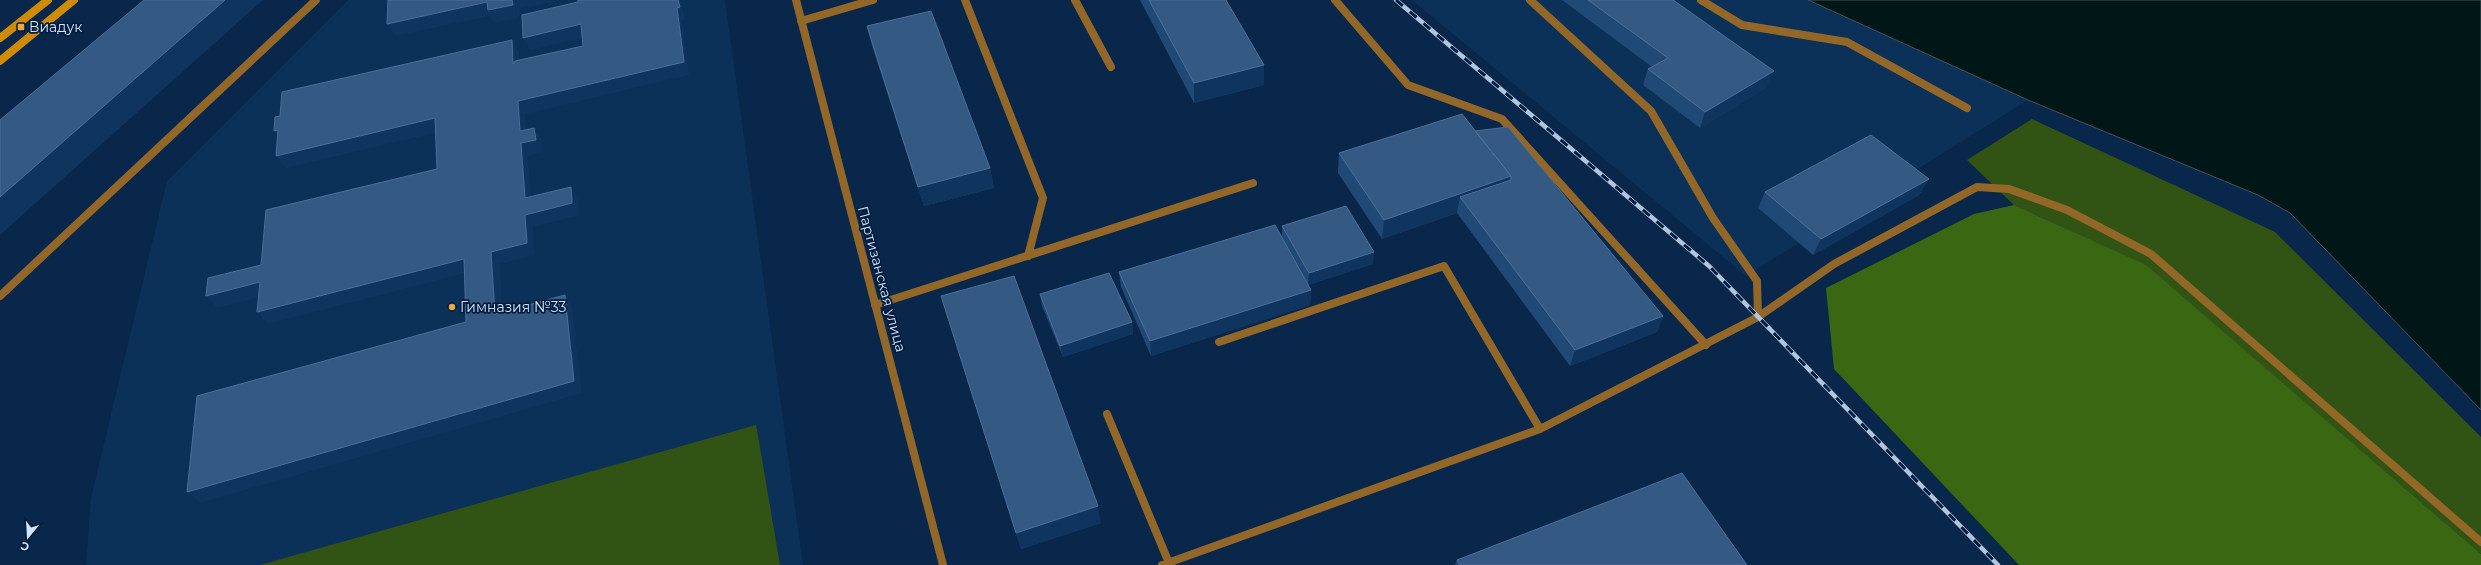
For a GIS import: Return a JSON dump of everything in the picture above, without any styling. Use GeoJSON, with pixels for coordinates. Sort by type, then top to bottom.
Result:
{"type":"FeatureCollection","features":[{"type":"Feature","properties":{"kind":"main road"},"geometry":{"type":"LineString","coordinates":[[0,38],[48,0]]}},
{"type":"Feature","properties":{"kind":"main road"},"geometry":{"type":"LineString","coordinates":[[0,61],[74,0]]}},
{"type":"Feature","properties":{"kind":"street"},"geometry":{"type":"LineString","coordinates":[[0,296],[316,0]]}},
{"type":"Feature","properties":{"kind":"street","name":"Партизанская улица"},"geometry":{"type":"LineString","coordinates":[[796,0],[943,565]]}},
{"type":"Feature","properties":{"kind":"street"},"geometry":{"type":"LineString","coordinates":[[801,21],[873,0]]}},
{"type":"Feature","properties":{"kind":"street"},"geometry":{"type":"LineString","coordinates":[[965,0],[1043,198],[1028,256]]}},
{"type":"Feature","properties":{"kind":"street"},"geometry":{"type":"LineString","coordinates":[[1075,0],[1111,67]]}},
{"type":"Feature","properties":{"kind":"street"},"geometry":{"type":"LineString","coordinates":[[1335,0],[1408,85],[1502,120],[1706,345]]}},
{"type":"Feature","properties":{"kind":"street"},"geometry":{"type":"LineString","coordinates":[[1530,0],[1651,111],[1713,218],[1756,281],[1758,317]]}},
{"type":"Feature","properties":{"kind":"street"},"geometry":{"type":"LineString","coordinates":[[1701,0],[1742,25],[1847,42],[1967,108]]}},
{"type":"Feature","properties":{"kind":"street"},"geometry":{"type":"LineString","coordinates":[[875,305],[1253,183]]}},
{"type":"Feature","properties":{"kind":"street"},"geometry":{"type":"LineString","coordinates":[[1107,414],[1165,564],[1540,428],[1706,345],[1758,317],[1834,264],[1977,187],[2009,189],[2067,210],[2151,254],[2481,542]]}},
{"type":"Feature","properties":{"kind":"street"},"geometry":{"type":"LineString","coordinates":[[1219,342],[1444,266],[1540,428]]}},
{"type":"Feature","properties":{"kind":"shaded area","name":"Гимназия №33"},"geometry":{"type":"Polygon","coordinates":[[[348,0],[725,0],[803,565],[86,565],[91,498],[167,181],[348,0]]]}},
{"type":"Feature","properties":{"kind":"shaded area"},"geometry":{"type":"Polygon","coordinates":[[[1412,0],[1807,0],[2028,100],[1746,276],[1412,0]]]}},
{"type":"Feature","properties":{"kind":"shaded area"},"geometry":{"type":"Polygon","coordinates":[[[1808,0],[2481,0],[2481,410],[2290,213],[2258,195],[2028,100],[1808,0]]]}},
{"type":"Feature","properties":{"kind":"green space"},"geometry":{"type":"Polygon","coordinates":[[[2032,119],[2275,232],[2481,437],[2481,554],[2146,266],[2014,205],[1967,160],[2032,119]]]}},
{"type":"Feature","properties":{"kind":"green space"},"geometry":{"type":"Polygon","coordinates":[[[2014,205],[2146,265],[2481,554],[2481,565],[2019,565],[1834,369],[1826,288],[1974,214],[2014,205]]]}},
{"type":"Feature","properties":{"kind":"green space"},"geometry":{"type":"Polygon","coordinates":[[[756,425],[780,565],[260,565],[756,425]]]}},
{"type":"Feature","properties":{"kind":"building"},"geometry":{"type":"Polygon","coordinates":[[[144,0],[225,0],[0,197],[0,120],[144,0]]]}},
{"type":"Feature","properties":{"kind":"building"},"geometry":{"type":"Polygon","coordinates":[[[388,0],[512,0],[513,5],[488,10],[487,2],[387,24],[388,0]]]}},
{"type":"Feature","properties":{"kind":"building"},"geometry":{"type":"Polygon","coordinates":[[[578,0],[678,0],[680,7],[677,8],[684,62],[518,101],[520,131],[534,128],[536,140],[521,143],[525,198],[571,187],[572,203],[525,215],[527,243],[491,252],[495,314],[565,295],[574,381],[187,492],[197,396],[466,322],[464,259],[257,312],[260,282],[206,296],[208,278],[261,265],[266,210],[437,169],[435,118],[276,156],[278,130],[274,131],[275,117],[280,116],[282,92],[512,40],[513,64],[515,61],[583,46],[581,24],[523,38],[522,15],[578,2],[578,0]]]}},
{"type":"Feature","properties":{"kind":"building"},"geometry":{"type":"Polygon","coordinates":[[[1149,0],[1226,0],[1264,65],[1194,83],[1149,0]]]}},
{"type":"Feature","properties":{"kind":"building"},"geometry":{"type":"Polygon","coordinates":[[[1588,0],[1673,0],[1774,71],[1705,112],[1648,69],[1668,58],[1588,0]]]}},
{"type":"Feature","properties":{"kind":"building"},"geometry":{"type":"Polygon","coordinates":[[[931,11],[990,168],[918,187],[867,26],[931,11]]]}},
{"type":"Feature","properties":{"kind":"building"},"geometry":{"type":"Polygon","coordinates":[[[1462,114],[1511,176],[1384,220],[1339,153],[1462,114]]]}},
{"type":"Feature","properties":{"kind":"building"},"geometry":{"type":"Polygon","coordinates":[[[1508,127],[1663,316],[1575,350],[1460,197],[1511,180],[1511,176],[1475,131],[1508,127]]]}},
{"type":"Feature","properties":{"kind":"building"},"geometry":{"type":"Polygon","coordinates":[[[1871,135],[1929,179],[1821,239],[1765,192],[1871,135]]]}},
{"type":"Feature","properties":{"kind":"building"},"geometry":{"type":"Polygon","coordinates":[[[1346,206],[1374,252],[1309,273],[1282,226],[1346,206]]]}},
{"type":"Feature","properties":{"kind":"building"},"geometry":{"type":"Polygon","coordinates":[[[1275,225],[1311,290],[1150,341],[1119,272],[1275,225]]]}},
{"type":"Feature","properties":{"kind":"building"},"geometry":{"type":"Polygon","coordinates":[[[1109,273],[1132,322],[1060,346],[1040,294],[1109,273]]]}},
{"type":"Feature","properties":{"kind":"building"},"geometry":{"type":"Polygon","coordinates":[[[1014,276],[1098,506],[1016,533],[941,296],[1014,276]]]}},
{"type":"Feature","properties":{"kind":"building"},"geometry":{"type":"Polygon","coordinates":[[[1682,473],[1747,565],[1460,565],[1457,560],[1682,473]]]}},
{"type":"Feature","properties":{"kind":"railway"},"geometry":{"type":"LineString","coordinates":[[1396,0],[1709,266],[1998,565]]}},
{"type":"Feature","properties":{"kind":"place","name":"Виадук"},"geometry":{"type":"Point","coordinates":[21,27]}},
{"type":"Feature","properties":{"kind":"place","name":"Гимназия №33"},"geometry":{"type":"Point","coordinates":[452,307]}}]}
